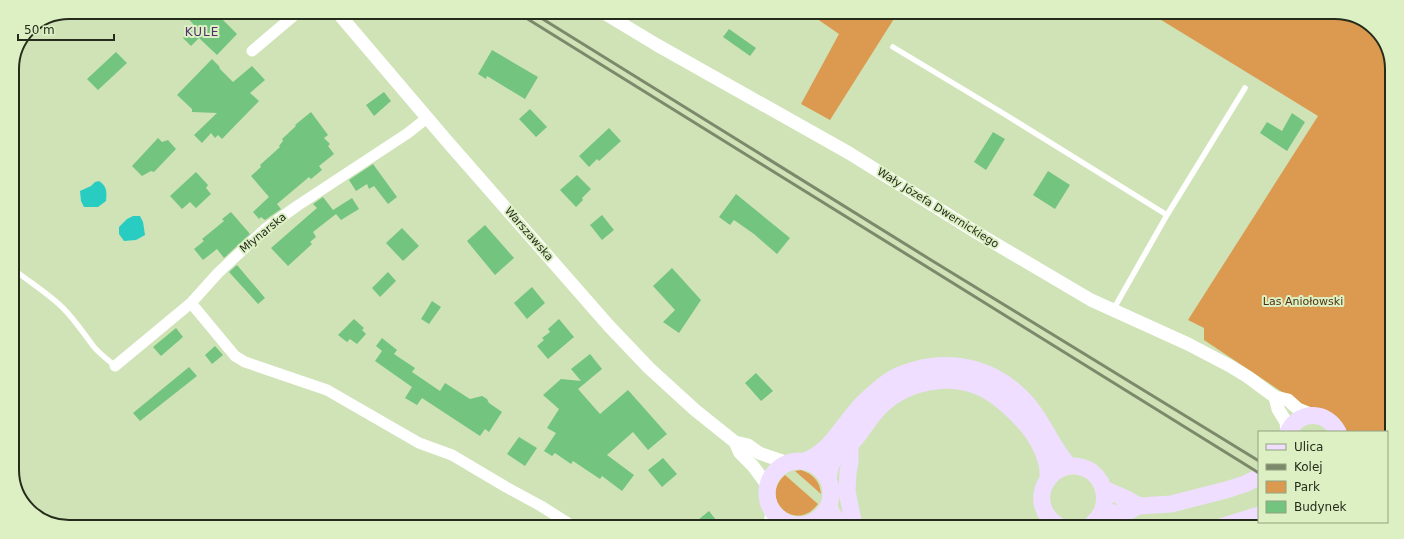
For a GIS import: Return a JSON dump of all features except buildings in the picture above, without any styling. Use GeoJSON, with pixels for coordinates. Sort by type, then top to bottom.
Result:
{"type":"FeatureCollection","features":[{"type":"Feature","properties":{"kind":"main road"},"geometry":{"type":"LineString","coordinates":[[805,461],[820,454],[833,441],[861,405],[875,392],[893,379],[909,372],[943,365],[961,366],[984,372],[1013,389],[1026,402],[1039,419],[1056,450],[1069,466]]}},
{"type":"Feature","properties":{"kind":"main road"},"geometry":{"type":"LineString","coordinates":[[837,520],[831,512],[829,504],[830,491],[828,479],[830,467],[837,455],[850,446],[880,407],[896,395],[927,382],[946,380],[964,383],[983,388],[998,397],[1027,425],[1044,455],[1049,470],[1048,479]]}},
{"type":"Feature","properties":{"kind":"main road"},"geometry":{"type":"LineString","coordinates":[[1289,431],[1300,419],[1313,415],[1325,418],[1331,422],[1337,431]]}},
{"type":"Feature","properties":{"kind":"main road"},"geometry":{"type":"LineString","coordinates":[[850,446],[847,491],[853,520]]}},
{"type":"Feature","properties":{"kind":"main road"},"geometry":{"type":"LineString","coordinates":[[782,520],[777,517],[770,517],[767,497],[768,485],[772,475],[779,468],[788,463],[805,461],[814,464],[828,479]]}},
{"type":"Feature","properties":{"kind":"main road"},"geometry":{"type":"LineString","coordinates":[[1043,520],[1041,501],[1044,485],[1054,473],[1069,466],[1078,467],[1090,472],[1100,481],[1104,489],[1104,506],[1095,520]]}},
{"type":"Feature","properties":{"kind":"main road"},"geometry":{"type":"LineString","coordinates":[[1099,520],[1114,513],[1127,512],[1139,506],[1171,504],[1197,498],[1245,484],[1258,477]]}},
{"type":"Feature","properties":{"kind":"main road"},"geometry":{"type":"LineString","coordinates":[[1104,489],[1139,506]]}},
{"type":"Feature","properties":{"kind":"main road"},"geometry":{"type":"LineString","coordinates":[[816,520],[824,513],[829,504]]}},
{"type":"Feature","properties":{"kind":"main road"},"geometry":{"type":"LineString","coordinates":[[1243,520],[1258,515]]}},
{"type":"Feature","properties":{"kind":"street"},"geometry":{"type":"LineString","coordinates":[[252,52],[290,19]]}},
{"type":"Feature","properties":{"kind":"street","name":"Warszawska"},"geometry":{"type":"LineString","coordinates":[[343,19],[427,118],[614,331],[649,368],[692,408],[734,442],[740,453],[768,485]]}},
{"type":"Feature","properties":{"kind":"street","name":"Wały Józefa Dwernickiego"},"geometry":{"type":"LineString","coordinates":[[614,19],[664,49],[849,153],[979,234],[1091,300],[1188,344],[1230,366],[1275,396],[1288,400],[1298,409],[1313,415]]}},
{"type":"Feature","properties":{"kind":"street","name":"Młynarska"},"geometry":{"type":"LineString","coordinates":[[115,366],[191,303],[218,273],[265,229],[297,206],[408,133],[427,118]]}},
{"type":"Feature","properties":{"kind":"street"},"geometry":{"type":"LineString","coordinates":[[191,303],[235,356],[245,362],[326,390],[419,443],[452,455],[563,520]]}},
{"type":"Feature","properties":{"kind":"street"},"geometry":{"type":"LineString","coordinates":[[1275,396],[1278,409],[1286,422],[1288,431]]}},
{"type":"Feature","properties":{"kind":"street","name":"Warszawska"},"geometry":{"type":"LineString","coordinates":[[734,442],[748,445],[759,453],[788,463]]}},
{"type":"Feature","properties":{"kind":"lane"},"geometry":{"type":"LineString","coordinates":[[893,47],[1008,116],[1167,216]]}},
{"type":"Feature","properties":{"kind":"lane"},"geometry":{"type":"LineString","coordinates":[[1113,310],[1167,216],[1245,88]]}},
{"type":"Feature","properties":{"kind":"lane"},"geometry":{"type":"LineString","coordinates":[[19,274],[50,295],[78,324],[95,348],[115,366]]}},
{"type":"Feature","properties":{"kind":"green space"},"geometry":{"type":"Polygon","coordinates":[[[817,19],[894,19],[830,120],[801,104],[839,34],[817,19]]]}},
{"type":"Feature","properties":{"kind":"green space","name":"Las Aniołowski"},"geometry":{"type":"Polygon","coordinates":[[[1160,19],[1341,19],[1357,24],[1365,29],[1375,39],[1380,47],[1385,66],[1385,431],[1344,431],[1306,408],[1204,340],[1204,328],[1188,320],[1318,116],[1160,19]]]}},
{"type":"Feature","properties":{"kind":"green space"},"geometry":{"type":"Polygon","coordinates":[[[801,470],[815,479],[819,485],[821,494],[795,471],[801,470]]]}},
{"type":"Feature","properties":{"kind":"green space"},"geometry":{"type":"Polygon","coordinates":[[[785,475],[818,504],[809,512],[800,516],[791,514],[783,510],[778,503],[776,494],[778,484],[785,475]]]}},
{"type":"Feature","properties":{"kind":"water"},"geometry":{"type":"Polygon","coordinates":[[[99,181],[104,185],[106,190],[106,201],[98,207],[84,207],[81,201],[80,191],[99,181]]]}},
{"type":"Feature","properties":{"kind":"water"},"geometry":{"type":"Polygon","coordinates":[[[133,216],[140,216],[143,222],[145,235],[136,240],[124,241],[119,234],[119,227],[127,219],[133,216]]]}},
{"type":"Feature","properties":{"kind":"railway"},"geometry":{"type":"LineString","coordinates":[[528,19],[1258,472]]}},
{"type":"Feature","properties":{"kind":"railway"},"geometry":{"type":"LineString","coordinates":[[543,19],[1258,460]]}},
{"type":"Feature","properties":{"kind":"district","name":"KULE"},"geometry":{"type":"Point","coordinates":[202,32]}}]}
